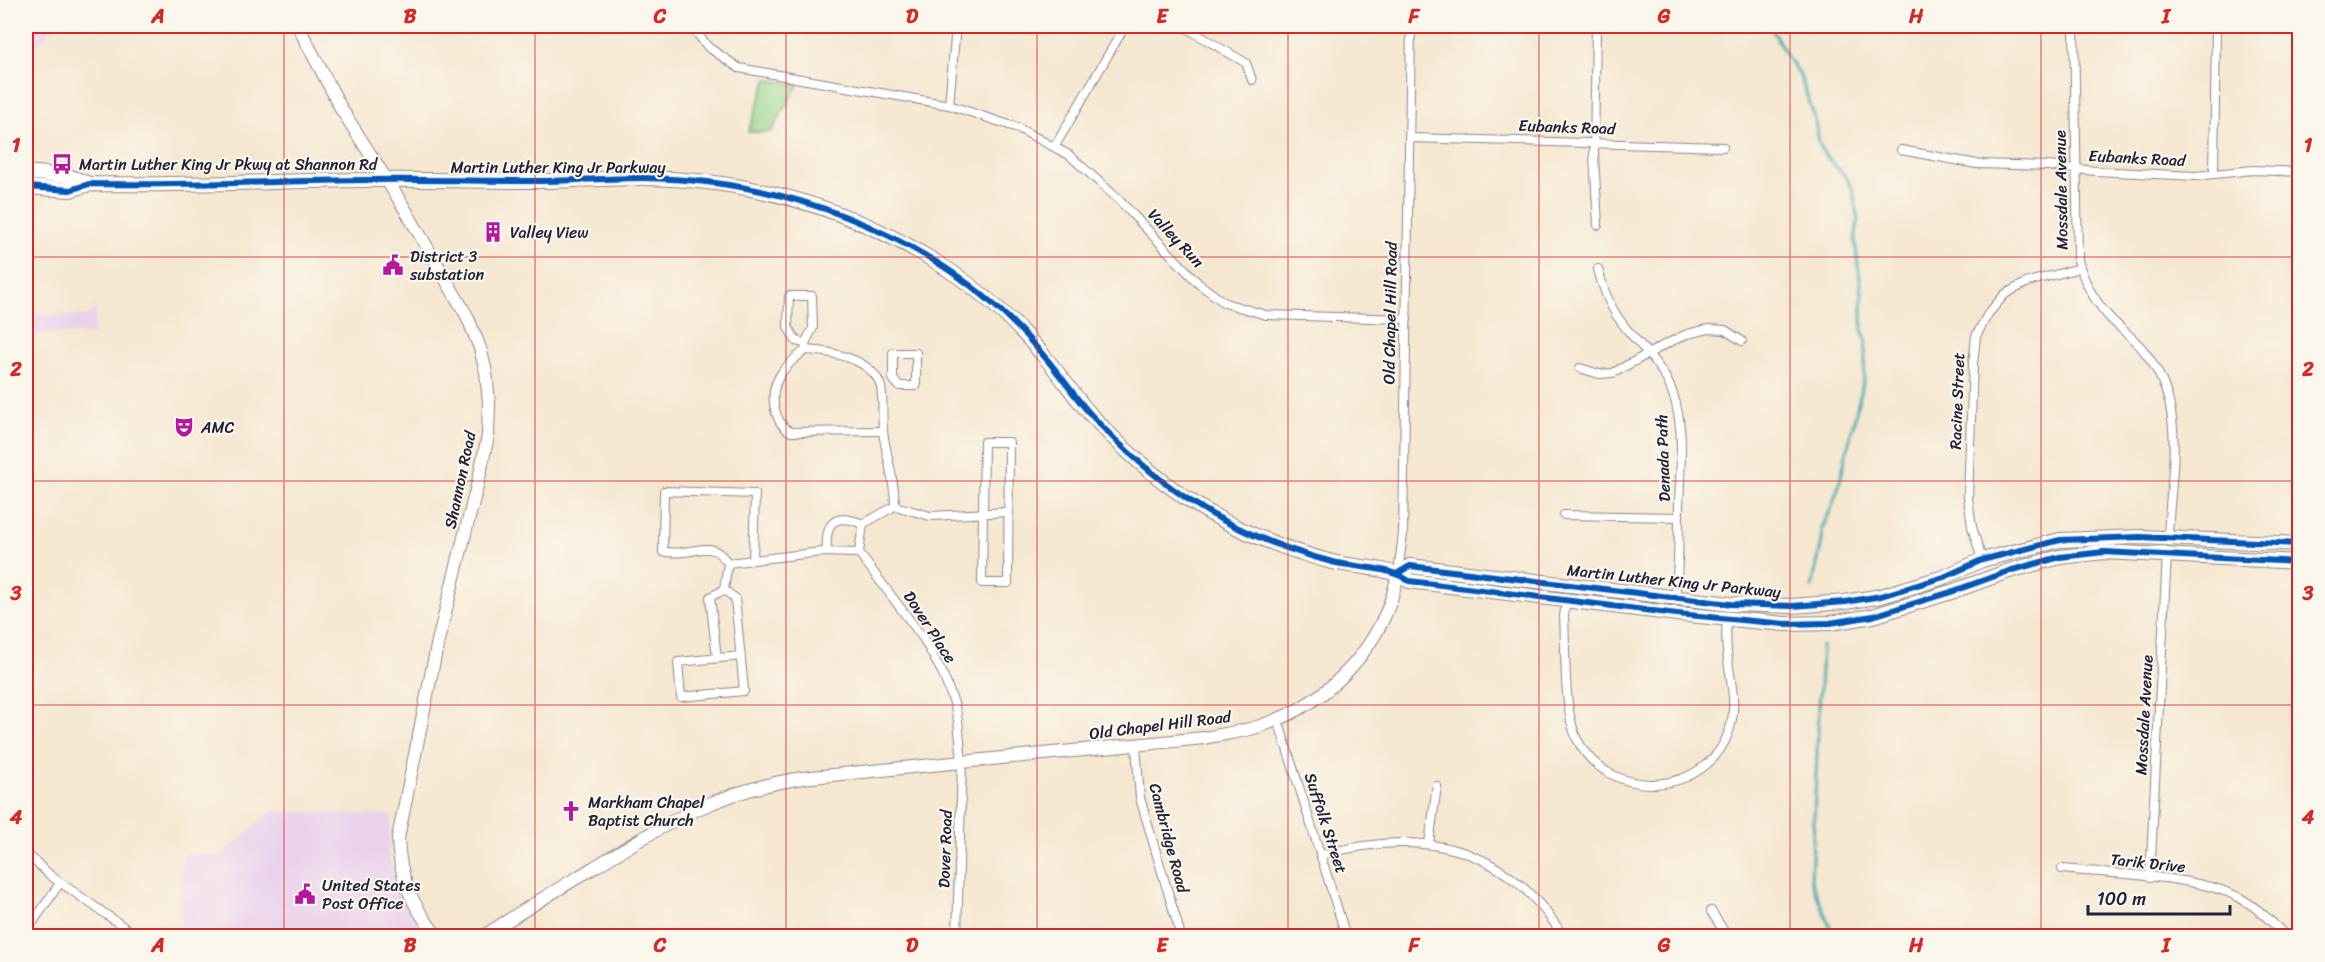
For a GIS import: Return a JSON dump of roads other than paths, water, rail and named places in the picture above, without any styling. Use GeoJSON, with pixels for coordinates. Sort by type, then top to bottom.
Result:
{"type":"FeatureCollection","features":[{"type":"Feature","properties":{"kind":"main road","name":"Martin Luther King Jr Parkway"},"geometry":{"type":"LineString","coordinates":[[26,172],[68,176],[89,184]]}},
{"type":"Feature","properties":{"kind":"main road","name":"Martin Luther King Jr Parkway"},"geometry":{"type":"LineString","coordinates":[[26,188],[70,190],[89,184],[385,180],[540,181],[644,178],[722,183],[791,198],[842,214],[935,261],[983,296],[1022,332],[1090,414],[1121,445],[1158,478],[1190,501],[1235,528],[1266,541],[1334,562],[1398,573],[1409,581],[1566,601],[1785,624],[1830,623],[1873,615],[2060,557],[2104,552],[2300,562]]}},
{"type":"Feature","properties":{"kind":"main road","name":"Martin Luther King Jr Parkway"},"geometry":{"type":"LineString","coordinates":[[1398,573],[1410,566],[1746,605],[1792,606],[1845,602],[1905,590],[1944,577],[1982,560],[2060,540],[2106,537],[2168,538],[2300,544]]}},
{"type":"Feature","properties":{"kind":"street","name":"Shannon Road"},"geometry":{"type":"LineString","coordinates":[[298,26],[342,110],[414,223],[474,331],[485,363],[488,390],[488,436],[438,641],[398,838],[401,872],[409,895],[438,936]]}},
{"type":"Feature","properties":{"kind":"street","name":"Valley Run"},"geometry":{"type":"LineString","coordinates":[[692,26],[708,47],[739,68],[949,105],[1010,124],[1055,146],[1086,168],[1199,285],[1226,303],[1266,315],[1407,319]]}},
{"type":"Feature","properties":{"kind":"street"},"geometry":{"type":"LineString","coordinates":[[949,105],[956,26]]}},
{"type":"Feature","properties":{"kind":"street"},"geometry":{"type":"LineString","coordinates":[[1055,146],[1125,26]]}},
{"type":"Feature","properties":{"kind":"street"},"geometry":{"type":"LineString","coordinates":[[1183,26],[1246,63],[1252,80]]}},
{"type":"Feature","properties":{"kind":"street","name":"Old Chapel Hill Road"},"geometry":{"type":"LineString","coordinates":[[484,936],[658,829],[717,799],[765,784],[802,778],[1136,747],[1204,738],[1261,726],[1293,713],[1324,692],[1360,657],[1383,621],[1394,595],[1403,534],[1411,26]]}},
{"type":"Feature","properties":{"kind":"street"},"geometry":{"type":"LineString","coordinates":[[1596,26],[1594,143],[1598,225]]}},
{"type":"Feature","properties":{"kind":"street","name":"Mossdale Avenue"},"geometry":{"type":"LineString","coordinates":[[2074,26],[2076,226],[2080,268],[2090,293],[2145,352],[2169,394],[2174,431],[2168,538]]}},
{"type":"Feature","properties":{"kind":"street"},"geometry":{"type":"LineString","coordinates":[[2214,174],[2216,26]]}},
{"type":"Feature","properties":{"kind":"street","name":"Eubanks Road"},"geometry":{"type":"LineString","coordinates":[[1410,138],[1723,147]]}},
{"type":"Feature","properties":{"kind":"street","name":"Eubanks Road"},"geometry":{"type":"LineString","coordinates":[[1901,150],[1977,164],[2195,176],[2253,170],[2300,172]]}},
{"type":"Feature","properties":{"kind":"street","name":"Racine Street"},"geometry":{"type":"LineString","coordinates":[[1982,560],[1972,527],[1968,498],[1976,336],[1988,314],[2005,294],[2028,282],[2080,268]]}},
{"type":"Feature","properties":{"kind":"street","name":"Denada Path"},"geometry":{"type":"LineString","coordinates":[[1598,269],[1618,317],[1649,353],[1667,381],[1677,411],[1680,432],[1675,597]]}},
{"type":"Feature","properties":{"kind":"street"},"geometry":{"type":"LineString","coordinates":[[883,431],[803,433],[791,432],[780,424],[775,406],[775,386],[784,369],[806,347],[813,328],[812,296],[789,296],[789,327],[796,341],[806,347],[851,359],[871,371],[880,383],[883,431],[893,480],[895,506]]}},
{"type":"Feature","properties":{"kind":"street"},"geometry":{"type":"LineString","coordinates":[[1580,368],[1599,374],[1613,373],[1687,334],[1709,328],[1725,330],[1742,341]]}},
{"type":"Feature","properties":{"kind":"street"},"geometry":{"type":"LineString","coordinates":[[893,353],[916,353],[916,386],[899,386],[893,379],[893,353]]}},
{"type":"Feature","properties":{"kind":"street"},"geometry":{"type":"LineString","coordinates":[[880,383],[893,379]]}},
{"type":"Feature","properties":{"kind":"street"},"geometry":{"type":"LineString","coordinates":[[984,442],[1009,442],[1009,512],[1008,583],[982,583],[984,442]]}},
{"type":"Feature","properties":{"kind":"street"},"geometry":{"type":"LineString","coordinates":[[728,563],[717,551],[711,549],[682,553],[663,552],[664,491],[755,494],[753,560]]}},
{"type":"Feature","properties":{"kind":"street"},"geometry":{"type":"LineString","coordinates":[[827,552],[827,529],[831,524],[838,520],[851,520],[863,524],[895,506],[930,516],[1009,512]]}},
{"type":"Feature","properties":{"kind":"street"},"geometry":{"type":"LineString","coordinates":[[1563,515],[1679,517]]}},
{"type":"Feature","properties":{"kind":"street"},"geometry":{"type":"LineString","coordinates":[[728,563],[827,552],[859,553],[863,524]]}},
{"type":"Feature","properties":{"kind":"street","name":"Dover Place"},"geometry":{"type":"LineString","coordinates":[[859,553],[924,638],[942,672],[958,720],[962,762]]}},
{"type":"Feature","properties":{"kind":"street","name":"Mossdale Avenue"},"geometry":{"type":"LineString","coordinates":[[2150,878],[2168,554]]}},
{"type":"Feature","properties":{"kind":"street"},"geometry":{"type":"LineString","coordinates":[[724,590],[728,563]]}},
{"type":"Feature","properties":{"kind":"street"},"geometry":{"type":"LineString","coordinates":[[724,590],[735,598],[741,656],[744,691],[681,697],[678,662],[741,656]]}},
{"type":"Feature","properties":{"kind":"street"},"geometry":{"type":"LineString","coordinates":[[717,658],[710,597],[724,590]]}},
{"type":"Feature","properties":{"kind":"street"},"geometry":{"type":"LineString","coordinates":[[1566,601],[1564,616],[1569,703],[1576,737],[1589,758],[1598,766],[1621,779],[1640,784],[1664,784],[1689,777],[1700,771],[1722,748],[1731,726],[1734,706],[1727,651],[1727,619]]}},
{"type":"Feature","properties":{"kind":"street","name":"Suffolk Street"},"geometry":{"type":"LineString","coordinates":[[1278,720],[1346,936]]}},
{"type":"Feature","properties":{"kind":"street","name":"Cambridge Road"},"geometry":{"type":"LineString","coordinates":[[1136,747],[1140,798],[1181,936]]}},
{"type":"Feature","properties":{"kind":"street","name":"Dover Road"},"geometry":{"type":"LineString","coordinates":[[957,936],[962,762]]}},
{"type":"Feature","properties":{"kind":"street"},"geometry":{"type":"LineString","coordinates":[[1429,843],[1437,786]]}},
{"type":"Feature","properties":{"kind":"street"},"geometry":{"type":"LineString","coordinates":[[1321,855],[1380,843],[1429,843],[1463,852],[1487,862],[1506,874],[1536,900],[1563,936]]}},
{"type":"Feature","properties":{"kind":"street"},"geometry":{"type":"LineString","coordinates":[[26,853],[60,883],[137,936]]}},
{"type":"Feature","properties":{"kind":"street","name":"Tarik Drive"},"geometry":{"type":"LineString","coordinates":[[2062,869],[2204,885],[2222,890],[2253,906],[2286,936]]}},
{"type":"Feature","properties":{"kind":"street"},"geometry":{"type":"LineString","coordinates":[[31,925],[60,883]]}},
{"type":"Feature","properties":{"kind":"street"},"geometry":{"type":"LineString","coordinates":[[1711,911],[1727,936]]}},
{"type":"Feature","properties":{"kind":"waterway"},"geometry":{"type":"LineString","coordinates":[[1770,26],[1799,73],[1824,154],[1846,177],[1853,190],[1858,221],[1855,242],[1862,294],[1862,330],[1866,339],[1864,378],[1839,485],[1822,528],[1822,541],[1812,587]]}},
{"type":"Feature","properties":{"kind":"waterway"},"geometry":{"type":"LineString","coordinates":[[1822,646],[1811,881],[1834,936]]}},
{"type":"Feature","properties":{"kind":"place","name":"Martin Luther King Jr Pkwy at Shannon Rd"},"geometry":{"type":"Point","coordinates":[62,164]}},
{"type":"Feature","properties":{"kind":"place","name":"Valley View"},"geometry":{"type":"Point","coordinates":[493,232]}},
{"type":"Feature","properties":{"kind":"place","name":"District 3 substation"},"geometry":{"type":"Point","coordinates":[393,265]}},
{"type":"Feature","properties":{"kind":"place","name":"AMC"},"geometry":{"type":"Point","coordinates":[184,427]}},
{"type":"Feature","properties":{"kind":"place","name":"Markham Chapel Baptist Church"},"geometry":{"type":"Point","coordinates":[571,811]}},
{"type":"Feature","properties":{"kind":"place","name":"United States Post Office"},"geometry":{"type":"Point","coordinates":[305,894]}}]}
